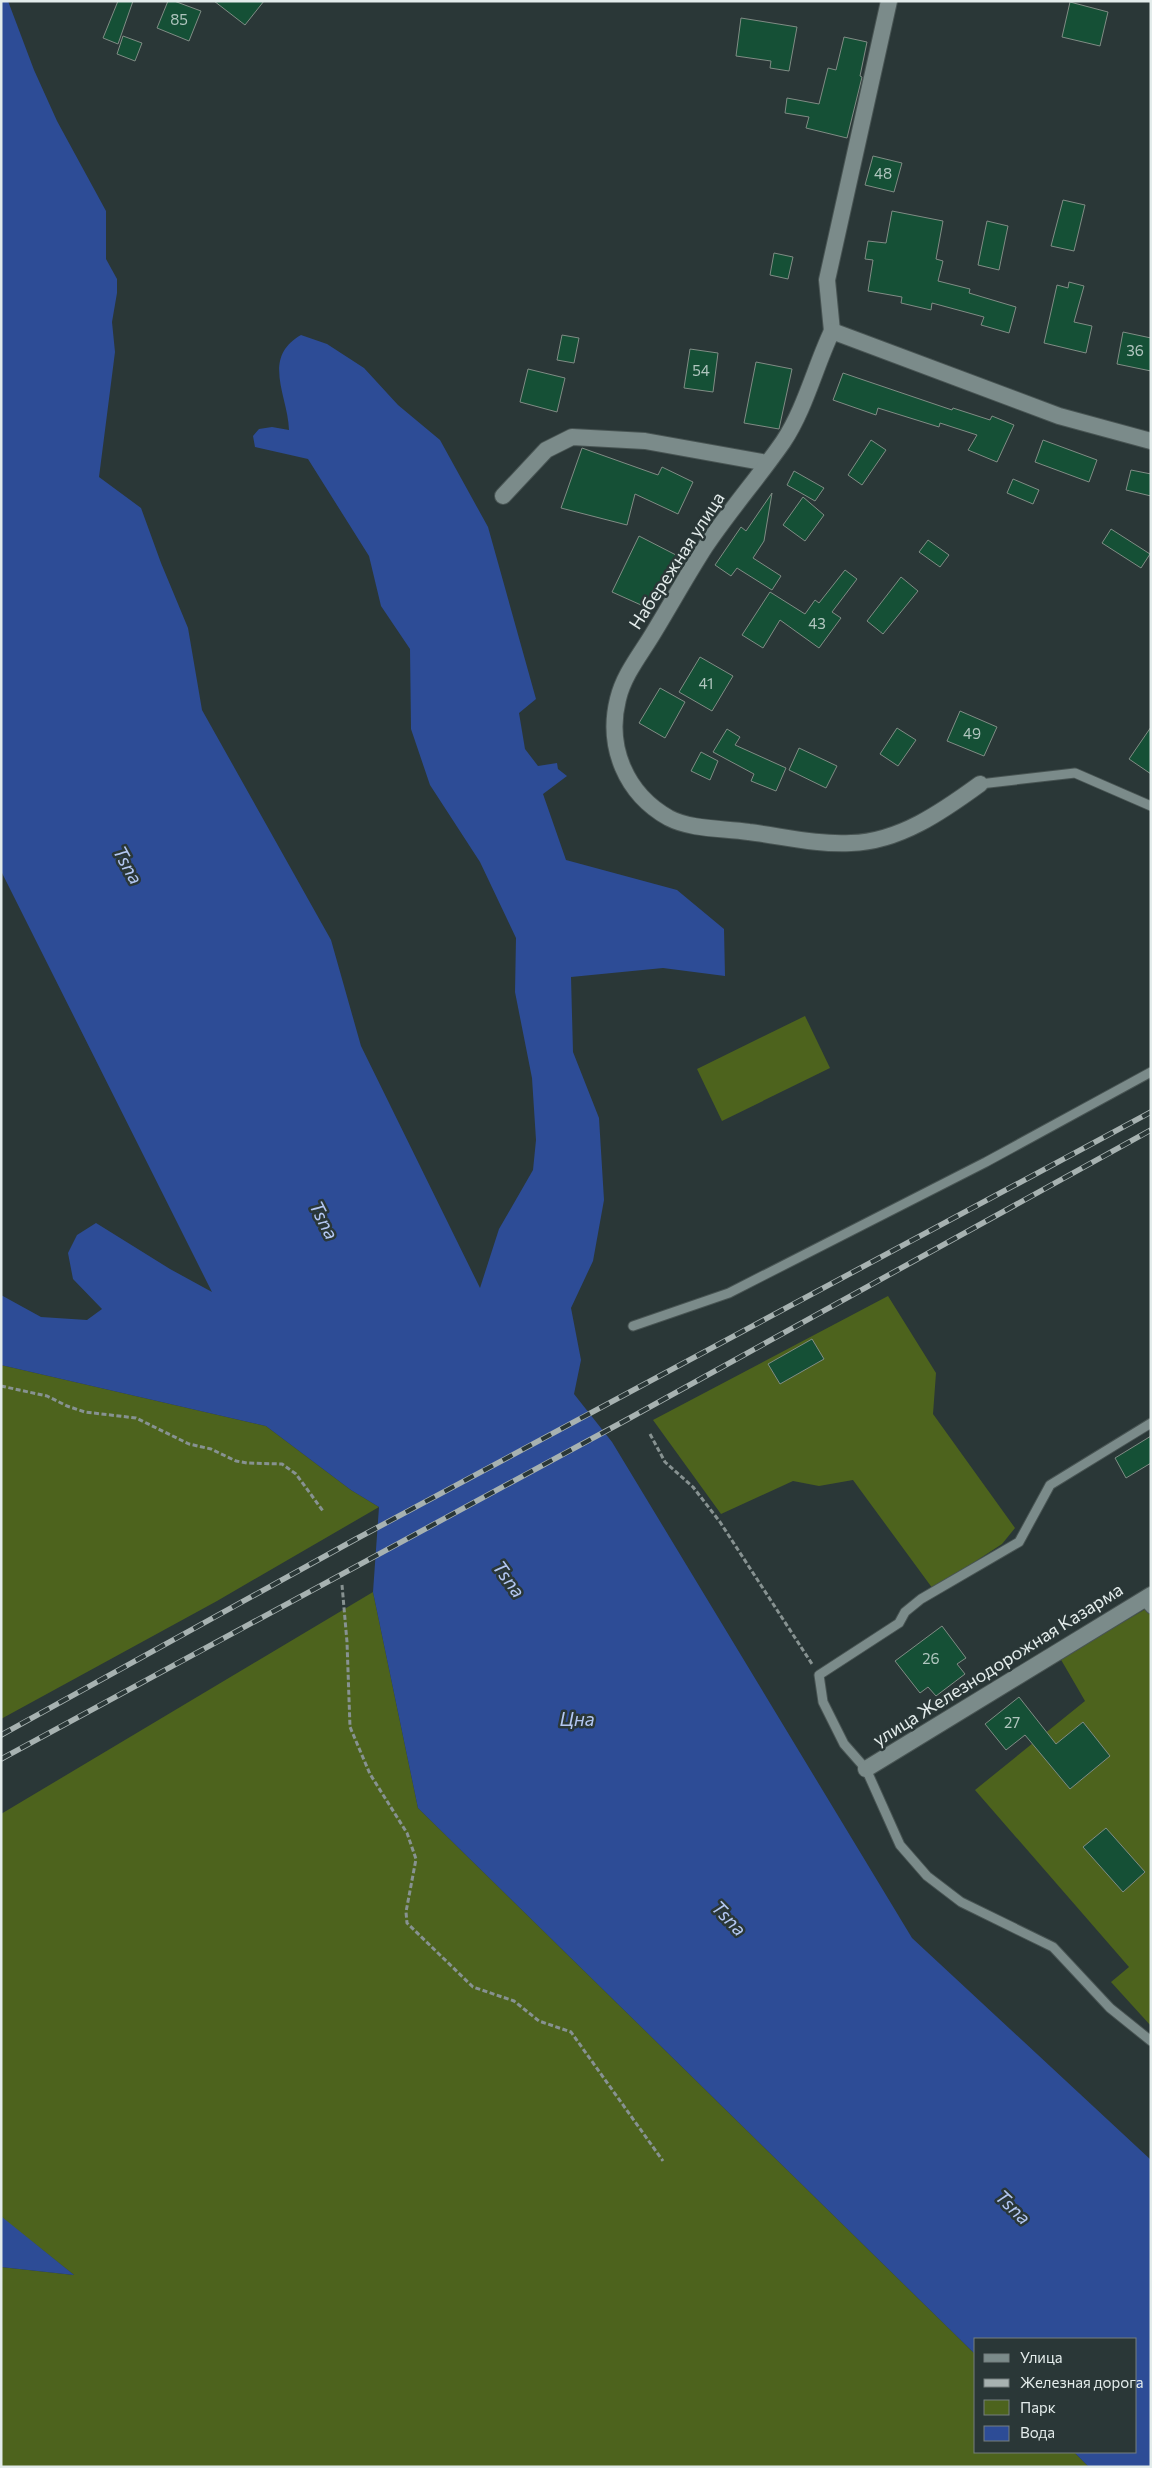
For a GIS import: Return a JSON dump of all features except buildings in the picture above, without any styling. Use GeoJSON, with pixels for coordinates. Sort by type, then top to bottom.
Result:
{"type":"FeatureCollection","features":[{"type":"Feature","properties":{"kind":"street"},"geometry":{"type":"LineString","coordinates":[[889,1],[827,280],[832,331],[1059,416],[1151,441]]}},
{"type":"Feature","properties":{"kind":"street","name":"Набережная улица"},"geometry":{"type":"LineString","coordinates":[[832,331],[795,422],[705,546],[628,673],[618,698],[615,716],[618,755],[623,772],[633,788],[647,803],[671,819],[698,826],[827,843],[854,843],[896,834],[944,810],[980,784]]}},
{"type":"Feature","properties":{"kind":"street"},"geometry":{"type":"LineString","coordinates":[[503,496],[546,450],[572,437],[645,442],[767,463]]}},
{"type":"Feature","properties":{"kind":"street","name":"улица Железнодорожная Казарма"},"geometry":{"type":"LineString","coordinates":[[866,1769],[1148,1601]]}},
{"type":"Feature","properties":{"kind":"lane"},"geometry":{"type":"LineString","coordinates":[[980,784],[1075,773],[1151,806]]}},
{"type":"Feature","properties":{"kind":"lane"},"geometry":{"type":"LineString","coordinates":[[633,1326],[729,1292],[986,1162],[1151,1072]]}},
{"type":"Feature","properties":{"kind":"lane"},"geometry":{"type":"LineString","coordinates":[[1151,1423],[1050,1485],[1019,1542],[920,1599],[905,1612],[899,1623],[819,1675],[823,1702],[844,1744],[866,1769],[900,1845],[927,1876],[961,1902],[1054,1947],[1110,2008],[1151,2042]]}},
{"type":"Feature","properties":{"kind":"path"},"geometry":{"type":"LineString","coordinates":[[1,1386],[47,1396],[85,1412],[136,1418],[189,1444],[211,1449],[236,1461],[282,1464],[296,1474],[323,1511]]}},
{"type":"Feature","properties":{"kind":"path"},"geometry":{"type":"LineString","coordinates":[[650,1434],[665,1462],[693,1488],[720,1522],[819,1675]]}},
{"type":"Feature","properties":{"kind":"path"},"geometry":{"type":"LineString","coordinates":[[342,1584],[347,1642],[350,1727],[370,1774],[408,1834],[416,1859],[406,1912],[407,1923],[473,1987],[514,2001],[539,2021],[571,2032],[663,2160]]}},
{"type":"Feature","properties":{"kind":"green space"},"geometry":{"type":"Polygon","coordinates":[[[805,1016],[830,1068],[722,1121],[697,1069],[805,1016]]]}},
{"type":"Feature","properties":{"kind":"green space"},"geometry":{"type":"Polygon","coordinates":[[[888,1296],[936,1373],[933,1414],[1015,1528],[1002,1544],[933,1589],[853,1480],[819,1486],[793,1481],[721,1514],[653,1420],[888,1296]]]}},
{"type":"Feature","properties":{"kind":"green space"},"geometry":{"type":"Polygon","coordinates":[[[1,1365],[266,1426],[351,1490],[379,1507],[217,1601],[1,1719],[1,1365]]]}},
{"type":"Feature","properties":{"kind":"green space"},"geometry":{"type":"Polygon","coordinates":[[[373,1592],[418,1808],[974,2353],[974,2453],[1075,2453],[1089,2467],[1,2467],[1,2267],[74,2275],[1,2217],[1,1814],[373,1592]]]}},
{"type":"Feature","properties":{"kind":"green space"},"geometry":{"type":"Polygon","coordinates":[[[1151,1606],[1151,2026],[1111,1982],[1129,1967],[975,1790],[1085,1701],[1060,1658],[1151,1606]]]}},
{"type":"Feature","properties":{"kind":"water","name":"Цна"},"geometry":{"type":"Polygon","coordinates":[[[1,1],[8,1],[34,70],[57,121],[106,211],[106,259],[117,279],[117,293],[112,322],[115,352],[99,477],[141,508],[188,628],[202,710],[331,940],[361,1046],[480,1288],[499,1229],[533,1170],[536,1140],[532,1078],[515,992],[516,938],[480,862],[430,785],[411,729],[410,649],[381,606],[369,556],[308,459],[255,447],[253,436],[259,429],[272,427],[289,430],[279,366],[282,355],[289,344],[301,335],[327,344],[364,368],[398,405],[440,440],[488,527],[536,699],[519,713],[525,749],[538,766],[557,763],[558,769],[567,776],[543,794],[566,860],[677,890],[724,929],[725,976],[663,968],[571,977],[573,1052],[599,1118],[604,1200],[593,1261],[571,1308],[581,1360],[574,1394],[612,1442],[912,1938],[1151,2160],[1151,2467],[1089,2467],[1075,2453],[1137,2453],[1137,2338],[974,2338],[974,2353],[418,1808],[373,1592],[379,1507],[351,1490],[266,1426],[1,1365],[1,1295],[41,1317],[87,1320],[102,1309],[73,1279],[68,1253],[77,1235],[96,1223],[170,1269],[212,1292],[1,871],[1,1]]]}},
{"type":"Feature","properties":{"kind":"water"},"geometry":{"type":"Polygon","coordinates":[[[2,2217],[74,2275],[1,2267],[2,2217]]]}},
{"type":"Feature","properties":{"kind":"railway"},"geometry":{"type":"LineString","coordinates":[[1,1735],[356,1539],[1151,1112]]}},
{"type":"Feature","properties":{"kind":"railway"},"geometry":{"type":"LineString","coordinates":[[1,1759],[628,1419],[1151,1130]]}},
{"type":"Feature","properties":{"kind":"water label","name":"Tsna"},"geometry":{"type":"Point","coordinates":[128,865]}},
{"type":"Feature","properties":{"kind":"water label","name":"Tsna"},"geometry":{"type":"Point","coordinates":[324,1220]}},
{"type":"Feature","properties":{"kind":"water label","name":"Tsna"},"geometry":{"type":"Point","coordinates":[509,1579]}},
{"type":"Feature","properties":{"kind":"water label","name":"Tsna"},"geometry":{"type":"Point","coordinates":[729,1918]}},
{"type":"Feature","properties":{"kind":"water label","name":"Tsna"},"geometry":{"type":"Point","coordinates":[1013,2207]}}]}
